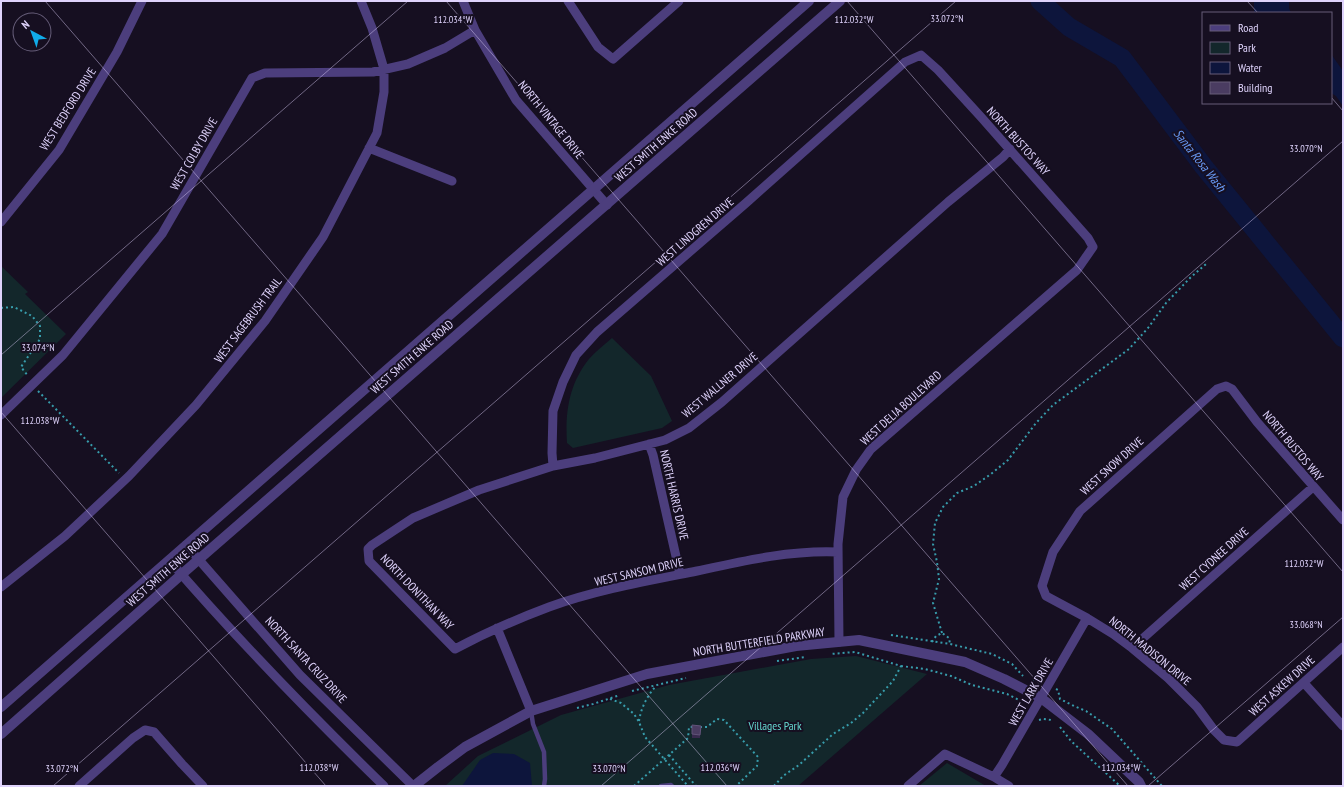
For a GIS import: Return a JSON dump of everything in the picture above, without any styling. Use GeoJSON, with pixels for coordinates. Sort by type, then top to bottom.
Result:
{"type":"FeatureCollection","features":[{"type":"Feature","properties":{"kind":"street","name":"WEST BEDFORD DRIVE"},"geometry":{"type":"LineString","coordinates":[[1,222],[59,150],[117,52],[142,1]]}},
{"type":"Feature","properties":{"kind":"street","name":"WEST SAGEBRUSH TRAIL"},"geometry":{"type":"LineString","coordinates":[[1,587],[65,536],[125,480],[196,405],[266,321],[323,237],[377,133],[384,92],[384,69],[372,28],[361,1]]}},
{"type":"Feature","properties":{"kind":"street","name":"NORTH VINTAGE DRIVE"},"geometry":{"type":"LineString","coordinates":[[463,1],[475,30],[516,100],[607,205]]}},
{"type":"Feature","properties":{"kind":"street"},"geometry":{"type":"LineString","coordinates":[[568,1],[598,48],[613,59],[679,1]]}},
{"type":"Feature","properties":{"kind":"street","name":"WEST SMITH ENKE ROAD"},"geometry":{"type":"LineString","coordinates":[[1,707],[809,1]]}},
{"type":"Feature","properties":{"kind":"street","name":"WEST SMITH ENKE ROAD"},"geometry":{"type":"LineString","coordinates":[[1,734],[182,574],[840,1]]}},
{"type":"Feature","properties":{"kind":"street","name":"WEST COLBY DRIVE"},"geometry":{"type":"LineString","coordinates":[[1,415],[63,355],[162,234],[252,78],[265,74],[373,72],[408,64],[445,48],[475,30]]}},
{"type":"Feature","properties":{"kind":"street","name":"NORTH BUSTOS WAY"},"geometry":{"type":"LineString","coordinates":[[920,55],[938,70],[1010,149],[1088,238],[1093,247]]}},
{"type":"Feature","properties":{"kind":"street","name":"WEST LINDGREN DRIVE"},"geometry":{"type":"LineString","coordinates":[[553,466],[553,412],[563,382],[576,355],[597,332],[746,203],[905,62],[920,55]]}},
{"type":"Feature","properties":{"kind":"street"},"geometry":{"type":"LineString","coordinates":[[369,148],[452,181]]}},
{"type":"Feature","properties":{"kind":"street","name":"WEST WALLNER DRIVE"},"geometry":{"type":"LineString","coordinates":[[368,549],[413,518],[479,490],[553,466],[595,458],[665,440],[689,428],[722,402],[942,207],[1003,157],[1010,149]]}},
{"type":"Feature","properties":{"kind":"street","name":"WEST DELIA BOULEVARD"},"geometry":{"type":"LineString","coordinates":[[838,642],[838,552],[843,497],[856,470],[871,449],[1077,270],[1093,247]]}},
{"type":"Feature","properties":{"kind":"street","name":"NORTH BUSTOS WAY"},"geometry":{"type":"LineString","coordinates":[[1226,386],[1232,389],[1257,422],[1343,520]]}},
{"type":"Feature","properties":{"kind":"street","name":"WEST SNOW DRIVE"},"geometry":{"type":"LineString","coordinates":[[1042,586],[1053,552],[1080,511],[1217,389],[1226,386]]}},
{"type":"Feature","properties":{"kind":"street","name":"NORTH HARRIS DRIVE"},"geometry":{"type":"LineString","coordinates":[[649,444],[655,463],[680,574]]}},
{"type":"Feature","properties":{"kind":"street","name":"WEST CYDNEE DRIVE"},"geometry":{"type":"LineString","coordinates":[[1132,648],[1313,487]]}},
{"type":"Feature","properties":{"kind":"street","name":"NORTH SANTA CRUZ DRIVE"},"geometry":{"type":"LineString","coordinates":[[186,545],[300,675],[414,786]]}},
{"type":"Feature","properties":{"kind":"street","name":"NORTH DONITHAN WAY"},"geometry":{"type":"LineString","coordinates":[[368,549],[369,561],[455,649]]}},
{"type":"Feature","properties":{"kind":"street","name":"WEST SANSOM DRIVE"},"geometry":{"type":"LineString","coordinates":[[455,649],[497,628],[557,605],[600,592],[743,561],[787,554],[838,552]]}},
{"type":"Feature","properties":{"kind":"street"},"geometry":{"type":"LineString","coordinates":[[169,560],[296,699],[384,786]]}},
{"type":"Feature","properties":{"kind":"street","name":"NORTH MADISON DRIVE"},"geometry":{"type":"LineString","coordinates":[[1042,586],[1046,596],[1114,634],[1132,648],[1168,678],[1197,707],[1214,730],[1224,740],[1237,742]]}},
{"type":"Feature","properties":{"kind":"street","name":"WEST LARK DRIVE"},"geometry":{"type":"LineString","coordinates":[[994,777],[1087,618]]}},
{"type":"Feature","properties":{"kind":"street"},"geometry":{"type":"LineString","coordinates":[[497,628],[531,710]]}},
{"type":"Feature","properties":{"kind":"street","name":"NORTH BUTTERFIELD PARKWAY"},"geometry":{"type":"LineString","coordinates":[[414,786],[465,747],[531,710],[647,674],[796,646],[859,640],[965,662],[1004,679],[1040,698],[1088,734],[1142,786]]}},
{"type":"Feature","properties":{"kind":"street","name":"WEST ASKEW DRIVE"},"geometry":{"type":"LineString","coordinates":[[1237,742],[1343,647]]}},
{"type":"Feature","properties":{"kind":"street"},"geometry":{"type":"LineString","coordinates":[[1304,683],[1343,726]]}},
{"type":"Feature","properties":{"kind":"street"},"geometry":{"type":"LineString","coordinates":[[79,786],[133,738],[145,730],[154,732],[203,786]]}},
{"type":"Feature","properties":{"kind":"street"},"geometry":{"type":"LineString","coordinates":[[908,786],[945,754],[994,777],[1009,786]]}},
{"type":"Feature","properties":{"kind":"lane"},"geometry":{"type":"LineString","coordinates":[[531,710],[533,724],[544,752],[544,786]]}},
{"type":"Feature","properties":{"kind":"lane"},"geometry":{"type":"LineString","coordinates":[[661,786],[672,786]]}},
{"type":"Feature","properties":{"kind":"path"},"geometry":{"type":"LineString","coordinates":[[950,644],[949,638],[942,633],[933,604],[939,579],[938,562],[933,544],[935,523],[943,507],[957,493],[974,486],[1008,460],[1036,423],[1054,405],[1129,349],[1148,328],[1166,303],[1206,264]]}},
{"type":"Feature","properties":{"kind":"path"},"geometry":{"type":"LineString","coordinates":[[1,308],[14,307],[32,316],[40,326],[40,339],[21,367],[32,385],[125,480]]}},
{"type":"Feature","properties":{"kind":"path"},"geometry":{"type":"LineString","coordinates":[[932,642],[936,636],[942,633]]}},
{"type":"Feature","properties":{"kind":"path"},"geometry":{"type":"LineString","coordinates":[[828,654],[855,652],[901,666],[926,669],[951,676],[972,685],[1007,694],[1019,700],[1022,711],[1037,721],[1043,719],[1053,721],[1060,726],[1071,741],[1120,786]]}},
{"type":"Feature","properties":{"kind":"path"},"geometry":{"type":"LineString","coordinates":[[770,662],[807,656]]}},
{"type":"Feature","properties":{"kind":"path"},"geometry":{"type":"LineString","coordinates":[[774,786],[833,734],[851,723],[863,713],[893,681],[901,666]]}},
{"type":"Feature","properties":{"kind":"path"},"geometry":{"type":"LineString","coordinates":[[570,710],[594,704],[625,692],[691,677]]}},
{"type":"Feature","properties":{"kind":"path"},"geometry":{"type":"LineString","coordinates":[[639,722],[640,713],[651,691],[657,685]]}},
{"type":"Feature","properties":{"kind":"path"},"geometry":{"type":"LineString","coordinates":[[609,699],[621,703],[627,707],[639,722],[645,737],[688,786]]}},
{"type":"Feature","properties":{"kind":"path"},"geometry":{"type":"LineString","coordinates":[[634,786],[688,738],[689,726],[707,727],[717,718],[724,720],[758,757],[757,766],[736,786]]}},
{"type":"Feature","properties":{"kind":"path"},"geometry":{"type":"LineString","coordinates":[[669,755],[696,786]]}},
{"type":"Feature","properties":{"kind":"green space"},"geometry":{"type":"Polygon","coordinates":[[[1,266],[28,292],[25,294],[66,334],[1,398],[1,266]]]}},
{"type":"Feature","properties":{"kind":"green space"},"geometry":{"type":"Polygon","coordinates":[[[612,338],[651,376],[672,421],[662,428],[573,448],[567,443],[567,420],[573,388],[577,378],[589,359],[612,338]]]}},
{"type":"Feature","properties":{"kind":"green space","name":"Villages Park"},"geometry":{"type":"Polygon","coordinates":[[[856,656],[927,674],[798,786],[445,786],[478,756],[561,715],[669,685],[811,659],[856,656]]]}},
{"type":"Feature","properties":{"kind":"green space"},"geometry":{"type":"Polygon","coordinates":[[[947,763],[986,786],[919,786],[947,763]]]}},
{"type":"Feature","properties":{"kind":"water"},"geometry":{"type":"Polygon","coordinates":[[[1254,1],[1289,1],[1291,12],[1254,12],[1254,1]]]}},
{"type":"Feature","properties":{"kind":"water"},"geometry":{"type":"Polygon","coordinates":[[[1332,55],[1343,71],[1343,106],[1336,96],[1332,94],[1332,55]]]}},
{"type":"Feature","properties":{"kind":"water"},"geometry":{"type":"Polygon","coordinates":[[[493,753],[514,754],[530,763],[532,786],[462,786],[480,760],[493,753]]]}},
{"type":"Feature","properties":{"kind":"building"},"geometry":{"type":"Polygon","coordinates":[[[692,725],[701,726],[700,735],[692,734],[692,725]]]}},
{"type":"Feature","properties":{"kind":"waterway","name":"Santa Rosa Wash"},"geometry":{"type":"LineString","coordinates":[[1040,1],[1069,27],[1122,58],[1204,167],[1343,338]]}}]}
